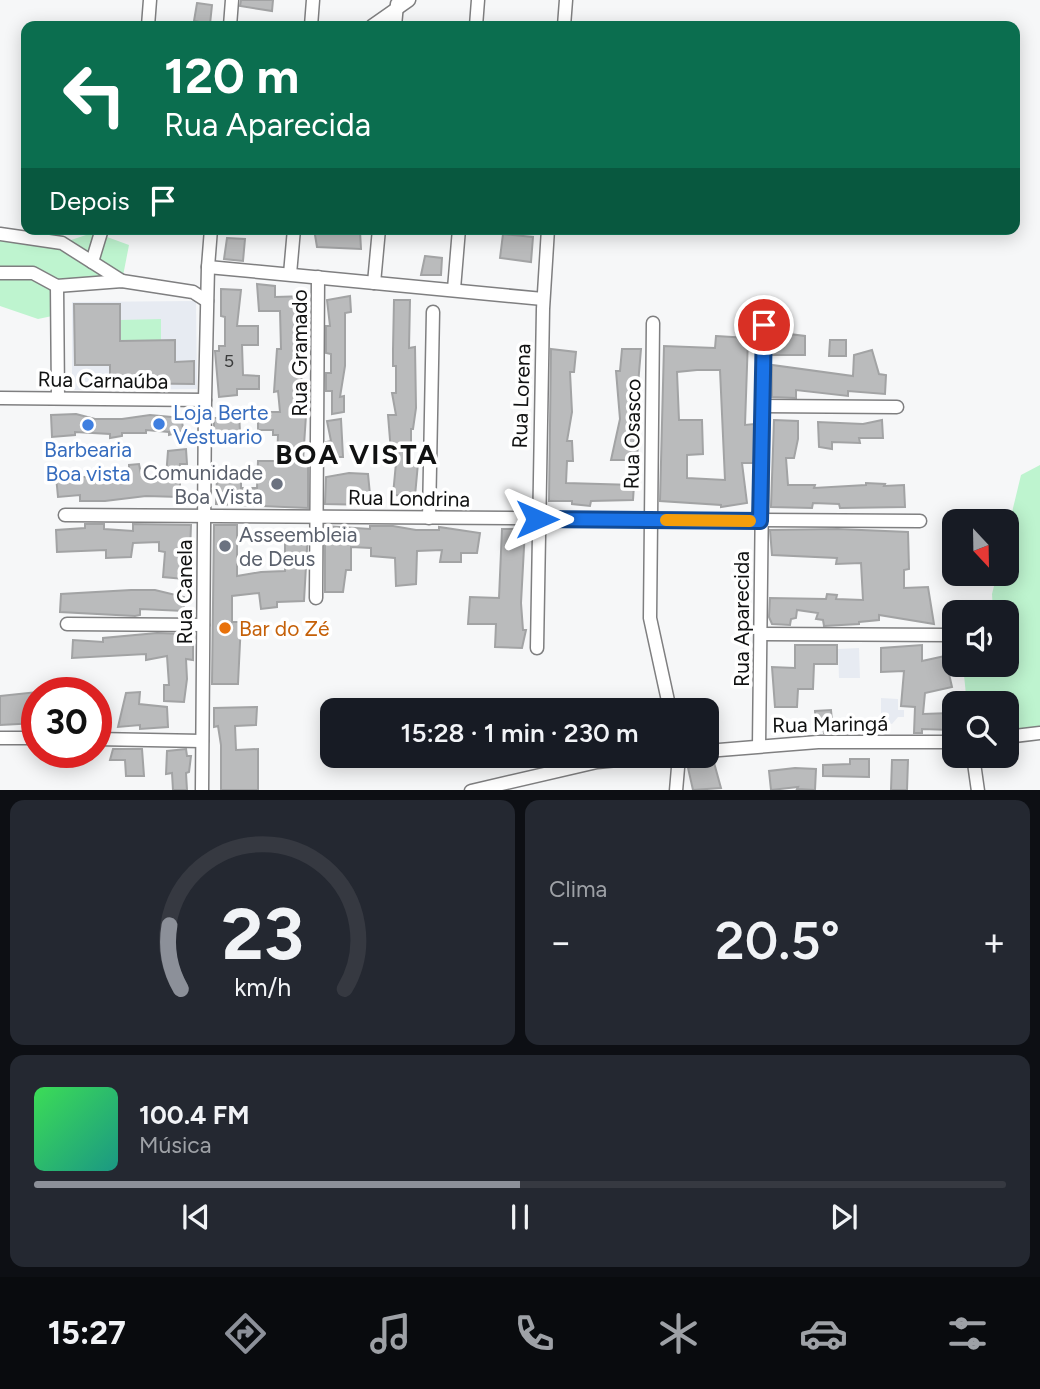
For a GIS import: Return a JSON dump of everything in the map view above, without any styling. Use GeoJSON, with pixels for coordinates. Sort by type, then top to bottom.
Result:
{"type":"FeatureCollection","features":[{"type":"Feature","properties":{"kind":"street"},"geometry":{"type":"LineString","coordinates":[[148,21],[150,0]]}},
{"type":"Feature","properties":{"kind":"street"},"geometry":{"type":"LineString","coordinates":[[230,21],[232,0]]}},
{"type":"Feature","properties":{"kind":"street"},"geometry":{"type":"LineString","coordinates":[[311,21],[313,0]]}},
{"type":"Feature","properties":{"kind":"street"},"geometry":{"type":"LineString","coordinates":[[378,21],[397,4],[409,0]]}},
{"type":"Feature","properties":{"kind":"street"},"geometry":{"type":"LineString","coordinates":[[476,21],[478,0]]}},
{"type":"Feature","properties":{"kind":"street"},"geometry":{"type":"LineString","coordinates":[[564,21],[566,0]]}},
{"type":"Feature","properties":{"kind":"street"},"geometry":{"type":"LineString","coordinates":[[0,234],[62,243],[122,281]]}},
{"type":"Feature","properties":{"kind":"street"},"geometry":{"type":"LineString","coordinates":[[92,262],[100,235]]}},
{"type":"Feature","properties":{"kind":"street","name":"Rua Canela"},"geometry":{"type":"LineString","coordinates":[[202,790],[205,400],[211,235]]}},
{"type":"Feature","properties":{"kind":"street","name":"Rua Gramado"},"geometry":{"type":"LineString","coordinates":[[290,274],[293,235]]}},
{"type":"Feature","properties":{"kind":"street"},"geometry":{"type":"LineString","coordinates":[[374,283],[378,235]]}},
{"type":"Feature","properties":{"kind":"street"},"geometry":{"type":"LineString","coordinates":[[454,289],[458,235]]}},
{"type":"Feature","properties":{"kind":"street","name":"Rua Lorena"},"geometry":{"type":"LineString","coordinates":[[537,648],[537,519],[543,299],[548,235]]}},
{"type":"Feature","properties":{"kind":"street"},"geometry":{"type":"LineString","coordinates":[[208,267],[543,299]]}},
{"type":"Feature","properties":{"kind":"street"},"geometry":{"type":"LineString","coordinates":[[0,273],[33,273],[57,286],[122,281],[194,292],[207,302]]}},
{"type":"Feature","properties":{"kind":"street","name":"Rua Gramado"},"geometry":{"type":"LineString","coordinates":[[316,598],[318,277]]}},
{"type":"Feature","properties":{"kind":"street"},"geometry":{"type":"LineString","coordinates":[[57,286],[58,398]]}},
{"type":"Feature","properties":{"kind":"street"},"geometry":{"type":"LineString","coordinates":[[429,518],[433,312]]}},
{"type":"Feature","properties":{"kind":"street","name":"Rua Osasco"},"geometry":{"type":"LineString","coordinates":[[653,323],[650,618],[667,698]]}},
{"type":"Feature","properties":{"kind":"street","name":"Rua Aparecida"},"geometry":{"type":"LineString","coordinates":[[759,746],[764,325]]}},
{"type":"Feature","properties":{"kind":"street","name":"Rua Carnaúba"},"geometry":{"type":"LineString","coordinates":[[1,398],[205,400]]}},
{"type":"Feature","properties":{"kind":"street"},"geometry":{"type":"LineString","coordinates":[[762,406],[897,407]]}},
{"type":"Feature","properties":{"kind":"street","name":"Rua Londrina"},"geometry":{"type":"LineString","coordinates":[[65,515],[920,521]]}},
{"type":"Feature","properties":{"kind":"street"},"geometry":{"type":"LineString","coordinates":[[67,624],[204,625]]}},
{"type":"Feature","properties":{"kind":"street"},"geometry":{"type":"LineString","coordinates":[[761,634],[942,635]]}},
{"type":"Feature","properties":{"kind":"street"},"geometry":{"type":"LineString","coordinates":[[1019,735],[1040,733]]}},
{"type":"Feature","properties":{"kind":"street"},"geometry":{"type":"LineString","coordinates":[[0,738],[21,738]]}},
{"type":"Feature","properties":{"kind":"street"},"geometry":{"type":"LineString","coordinates":[[112,739],[202,741]]}},
{"type":"Feature","properties":{"kind":"street","name":"Rua Maringá"},"geometry":{"type":"LineString","coordinates":[[719,750],[818,742],[942,742]]}},
{"type":"Feature","properties":{"kind":"street"},"geometry":{"type":"LineString","coordinates":[[471,790],[570,768]]}},
{"type":"Feature","properties":{"kind":"street"},"geometry":{"type":"LineString","coordinates":[[676,790],[678,768]]}},
{"type":"Feature","properties":{"kind":"street"},"geometry":{"type":"LineString","coordinates":[[975,768],[978,790]]}},
{"type":"Feature","properties":{"kind":"shaded area"},"geometry":{"type":"Polygon","coordinates":[[[196,301],[197,389],[72,390],[72,302],[196,301]]]}},
{"type":"Feature","properties":{"kind":"shaded area"},"geometry":{"type":"Polygon","coordinates":[[[859,648],[860,678],[839,678],[838,649],[859,648]]]}},
{"type":"Feature","properties":{"kind":"shaded area"},"geometry":{"type":"Polygon","coordinates":[[[881,698],[898,699],[898,710],[904,710],[904,717],[898,717],[892,724],[881,721],[881,698]]]}},
{"type":"Feature","properties":{"kind":"green space"},"geometry":{"type":"Polygon","coordinates":[[[0,234],[62,243],[86,235],[102,235],[129,245],[122,281],[58,286],[57,315],[38,319],[0,306],[0,234]]]}},
{"type":"Feature","properties":{"kind":"green space"},"geometry":{"type":"Polygon","coordinates":[[[161,319],[161,340],[120,341],[120,320],[161,319]]]}},
{"type":"Feature","properties":{"kind":"green space"},"geometry":{"type":"Polygon","coordinates":[[[1040,465],[1040,733],[1019,735],[1019,691],[966,691],[964,677],[1019,677],[1019,600],[992,600],[992,594],[994,586],[1019,586],[1019,509],[1013,509],[1021,475],[1040,465]]]}},
{"type":"Feature","properties":{"kind":"building"},"geometry":{"type":"Polygon","coordinates":[[[241,0],[273,0],[272,11],[240,6],[241,0]]]}},
{"type":"Feature","properties":{"kind":"building"},"geometry":{"type":"Polygon","coordinates":[[[197,3],[212,5],[210,21],[194,21],[197,3]]]}},
{"type":"Feature","properties":{"kind":"building"},"geometry":{"type":"Polygon","coordinates":[[[315,235],[360,235],[361,249],[317,247],[315,235]]]}},
{"type":"Feature","properties":{"kind":"building"},"geometry":{"type":"Polygon","coordinates":[[[503,235],[533,237],[531,262],[500,258],[503,235]]]}},
{"type":"Feature","properties":{"kind":"building"},"geometry":{"type":"Polygon","coordinates":[[[227,238],[245,239],[243,261],[224,259],[227,238]]]}},
{"type":"Feature","properties":{"kind":"building"},"geometry":{"type":"Polygon","coordinates":[[[425,256],[442,258],[441,275],[421,275],[425,256]]]}},
{"type":"Feature","properties":{"kind":"building"},"geometry":{"type":"Polygon","coordinates":[[[257,284],[275,286],[275,297],[307,296],[308,312],[303,312],[300,346],[302,394],[299,415],[306,415],[303,461],[308,461],[308,508],[216,504],[217,476],[241,477],[241,488],[257,488],[258,461],[277,461],[278,435],[273,435],[273,430],[258,430],[258,412],[280,412],[278,391],[274,392],[277,349],[281,349],[280,311],[259,311],[257,284]]]}},
{"type":"Feature","properties":{"kind":"building"},"geometry":{"type":"Polygon","coordinates":[[[221,289],[241,290],[237,326],[258,326],[258,345],[242,345],[243,375],[259,376],[259,389],[237,389],[237,395],[219,397],[215,351],[219,351],[219,346],[225,346],[221,289]]]}},
{"type":"Feature","properties":{"kind":"building"},"geometry":{"type":"Polygon","coordinates":[[[350,296],[351,312],[345,313],[345,366],[340,397],[344,396],[344,412],[332,414],[332,391],[326,391],[326,373],[331,373],[331,354],[326,353],[326,326],[330,326],[327,300],[350,296]]]}},
{"type":"Feature","properties":{"kind":"building"},"geometry":{"type":"Polygon","coordinates":[[[394,300],[410,300],[409,348],[415,347],[416,408],[411,429],[411,462],[418,463],[415,496],[393,495],[397,452],[391,452],[388,415],[396,415],[392,393],[396,393],[396,366],[393,366],[394,300]]]}},
{"type":"Feature","properties":{"kind":"building"},"geometry":{"type":"Polygon","coordinates":[[[74,304],[120,304],[120,341],[175,340],[175,362],[194,361],[194,384],[110,383],[110,365],[75,365],[74,304]]]}},
{"type":"Feature","properties":{"kind":"building"},"geometry":{"type":"Polygon","coordinates":[[[773,332],[805,336],[805,355],[772,355],[773,332]]]}},
{"type":"Feature","properties":{"kind":"building"},"geometry":{"type":"Polygon","coordinates":[[[716,336],[748,338],[745,425],[754,424],[754,463],[742,463],[747,503],[721,507],[660,501],[664,346],[715,348],[716,336]],[[720,370],[677,372],[679,420],[702,420],[703,454],[687,455],[687,478],[725,480],[720,370]]]}},
{"type":"Feature","properties":{"kind":"building"},"geometry":{"type":"Polygon","coordinates":[[[830,340],[846,340],[846,356],[829,356],[830,340]]]}},
{"type":"Feature","properties":{"kind":"building"},"geometry":{"type":"Polygon","coordinates":[[[551,349],[576,352],[574,372],[570,372],[572,412],[567,441],[572,441],[573,461],[567,461],[566,483],[634,485],[633,500],[591,501],[590,506],[572,504],[572,501],[549,501],[551,349]]]}},
{"type":"Feature","properties":{"kind":"building"},"geometry":{"type":"Polygon","coordinates":[[[622,349],[641,349],[635,420],[640,420],[634,443],[638,443],[637,460],[611,460],[620,419],[616,371],[620,371],[622,349]]]}},
{"type":"Feature","properties":{"kind":"building"},"geometry":{"type":"Polygon","coordinates":[[[872,350],[879,374],[886,375],[885,394],[848,391],[848,396],[796,390],[796,398],[772,397],[772,365],[853,376],[854,355],[872,350]]]}},
{"type":"Feature","properties":{"kind":"building"},"geometry":{"type":"Polygon","coordinates":[[[219,413],[239,413],[240,432],[214,433],[214,418],[220,418],[219,413]]]}},
{"type":"Feature","properties":{"kind":"building"},"geometry":{"type":"Polygon","coordinates":[[[76,414],[95,419],[150,415],[182,418],[183,431],[169,435],[169,432],[146,430],[146,433],[122,433],[122,436],[110,438],[110,434],[75,432],[75,435],[52,437],[51,415],[76,414]]]}},
{"type":"Feature","properties":{"kind":"building"},"geometry":{"type":"Polygon","coordinates":[[[341,419],[343,457],[326,457],[326,442],[331,441],[327,421],[341,419]]]}},
{"type":"Feature","properties":{"kind":"building"},"geometry":{"type":"Polygon","coordinates":[[[774,420],[798,421],[794,458],[786,458],[788,485],[815,485],[814,488],[866,483],[904,485],[905,507],[840,508],[839,504],[813,503],[812,508],[771,507],[774,420]]]}},
{"type":"Feature","properties":{"kind":"building"},"geometry":{"type":"Polygon","coordinates":[[[882,420],[883,438],[859,438],[860,443],[832,442],[832,449],[819,447],[818,422],[863,424],[882,420]]]}},
{"type":"Feature","properties":{"kind":"building"},"geometry":{"type":"Polygon","coordinates":[[[186,449],[187,464],[180,464],[180,497],[146,496],[80,501],[80,495],[58,497],[56,476],[76,474],[76,477],[94,477],[94,480],[129,478],[129,465],[139,464],[141,474],[162,481],[162,477],[166,477],[168,451],[186,449]]]}},
{"type":"Feature","properties":{"kind":"building"},"geometry":{"type":"Polygon","coordinates":[[[349,473],[368,474],[371,505],[325,504],[326,477],[349,473]]]}},
{"type":"Feature","properties":{"kind":"building"},"geometry":{"type":"Polygon","coordinates":[[[85,524],[104,524],[104,529],[133,531],[133,524],[191,525],[190,552],[184,579],[163,577],[165,552],[159,551],[159,542],[133,543],[131,557],[106,558],[106,550],[57,552],[56,530],[85,528],[85,524]]]}},
{"type":"Feature","properties":{"kind":"building"},"geometry":{"type":"Polygon","coordinates":[[[214,525],[237,525],[237,576],[285,571],[285,533],[308,531],[304,601],[277,602],[277,607],[261,609],[259,593],[232,596],[232,622],[241,622],[238,684],[212,684],[214,525]]]}},
{"type":"Feature","properties":{"kind":"building"},"geometry":{"type":"Polygon","coordinates":[[[325,526],[370,529],[370,526],[393,526],[416,530],[439,530],[439,527],[480,533],[477,553],[461,553],[461,562],[440,562],[442,550],[417,551],[416,584],[396,586],[395,558],[371,556],[371,548],[351,547],[351,570],[346,570],[343,592],[325,592],[325,526]]]}},
{"type":"Feature","properties":{"kind":"building"},"geometry":{"type":"Polygon","coordinates":[[[502,529],[525,529],[521,603],[523,630],[526,630],[522,648],[495,647],[496,624],[468,624],[470,597],[499,598],[502,529]]]}},
{"type":"Feature","properties":{"kind":"building"},"geometry":{"type":"Polygon","coordinates":[[[770,530],[908,532],[909,569],[904,570],[904,588],[928,587],[934,624],[879,615],[879,620],[859,624],[824,626],[823,620],[816,619],[818,613],[797,610],[796,618],[791,619],[790,625],[772,624],[769,617],[770,598],[826,599],[827,594],[837,595],[836,599],[863,600],[861,563],[836,564],[837,558],[772,555],[770,530]]]}},
{"type":"Feature","properties":{"kind":"building"},"geometry":{"type":"Polygon","coordinates":[[[155,590],[184,597],[184,611],[140,609],[140,615],[135,616],[60,612],[61,594],[155,590]]]}},
{"type":"Feature","properties":{"kind":"building"},"geometry":{"type":"Polygon","coordinates":[[[157,633],[184,634],[183,641],[193,641],[193,660],[186,659],[184,702],[164,701],[164,685],[169,685],[167,656],[146,660],[146,654],[72,658],[73,640],[103,642],[103,638],[157,633]]]}},
{"type":"Feature","properties":{"kind":"building"},"geometry":{"type":"Polygon","coordinates":[[[795,645],[837,645],[837,664],[814,664],[813,689],[798,689],[797,707],[775,707],[772,667],[795,668],[795,645]]]}},
{"type":"Feature","properties":{"kind":"building"},"geometry":{"type":"Polygon","coordinates":[[[922,645],[922,661],[942,657],[942,677],[950,677],[952,687],[925,693],[923,714],[942,713],[942,730],[922,729],[922,733],[914,733],[915,707],[901,706],[904,671],[881,672],[881,648],[922,645]]]}},
{"type":"Feature","properties":{"kind":"building"},"geometry":{"type":"Polygon","coordinates":[[[140,692],[139,704],[167,707],[168,727],[118,727],[126,693],[140,692]]]}},
{"type":"Feature","properties":{"kind":"building"},"geometry":{"type":"Polygon","coordinates":[[[21,694],[21,724],[0,725],[0,696],[21,694]]]}},
{"type":"Feature","properties":{"kind":"building"},"geometry":{"type":"Polygon","coordinates":[[[257,707],[256,725],[235,726],[236,750],[258,749],[258,790],[221,790],[221,745],[218,726],[214,727],[214,708],[257,707]]]}},
{"type":"Feature","properties":{"kind":"building"},"geometry":{"type":"Polygon","coordinates":[[[831,710],[833,733],[824,733],[823,727],[816,728],[815,711],[831,710]]]}},
{"type":"Feature","properties":{"kind":"building"},"geometry":{"type":"Polygon","coordinates":[[[113,749],[142,749],[144,776],[126,776],[125,760],[112,760],[113,749]]]}},
{"type":"Feature","properties":{"kind":"building"},"geometry":{"type":"Polygon","coordinates":[[[186,749],[187,756],[191,756],[189,772],[186,773],[187,790],[173,790],[172,773],[166,774],[167,751],[186,749]]]}},
{"type":"Feature","properties":{"kind":"building"},"geometry":{"type":"Polygon","coordinates":[[[850,759],[869,759],[869,777],[823,776],[823,765],[850,764],[850,759]]]}},
{"type":"Feature","properties":{"kind":"building"},"geometry":{"type":"Polygon","coordinates":[[[892,760],[908,760],[907,790],[891,790],[892,760]]]}},
{"type":"Feature","properties":{"kind":"building"},"geometry":{"type":"Polygon","coordinates":[[[688,768],[715,768],[721,788],[693,790],[688,768]]]}},
{"type":"Feature","properties":{"kind":"building"},"geometry":{"type":"Polygon","coordinates":[[[816,769],[815,790],[797,789],[798,787],[771,790],[769,771],[816,769]]]}},
{"type":"Feature","properties":{"kind":"slow traffic"},"geometry":{"type":"LineString","coordinates":[[666,520],[750,521]]}},
{"type":"Feature","properties":{"kind":"place","name":"Loja Berte Vestuario"},"geometry":{"type":"Point","coordinates":[159,424]}},
{"type":"Feature","properties":{"kind":"place","name":"Barbearia Boa vista"},"geometry":{"type":"Point","coordinates":[88,425]}},
{"type":"Feature","properties":{"kind":"place","name":"Comunidade Boa Vista"},"geometry":{"type":"Point","coordinates":[277,484]}},
{"type":"Feature","properties":{"kind":"place","name":"Asseembleia de Deus"},"geometry":{"type":"Point","coordinates":[225,546]}},
{"type":"Feature","properties":{"kind":"place","name":"Bar do Zé"},"geometry":{"type":"Point","coordinates":[225,628]}},
{"type":"Feature","properties":{"kind":"district","name":"BOA VISTA"},"geometry":{"type":"Point","coordinates":[357,454]}},
{"type":"Feature","properties":{"kind":"route"},"geometry":{"type":"LineString","coordinates":[[537,519],[760,521],[764,325]]}}]}
